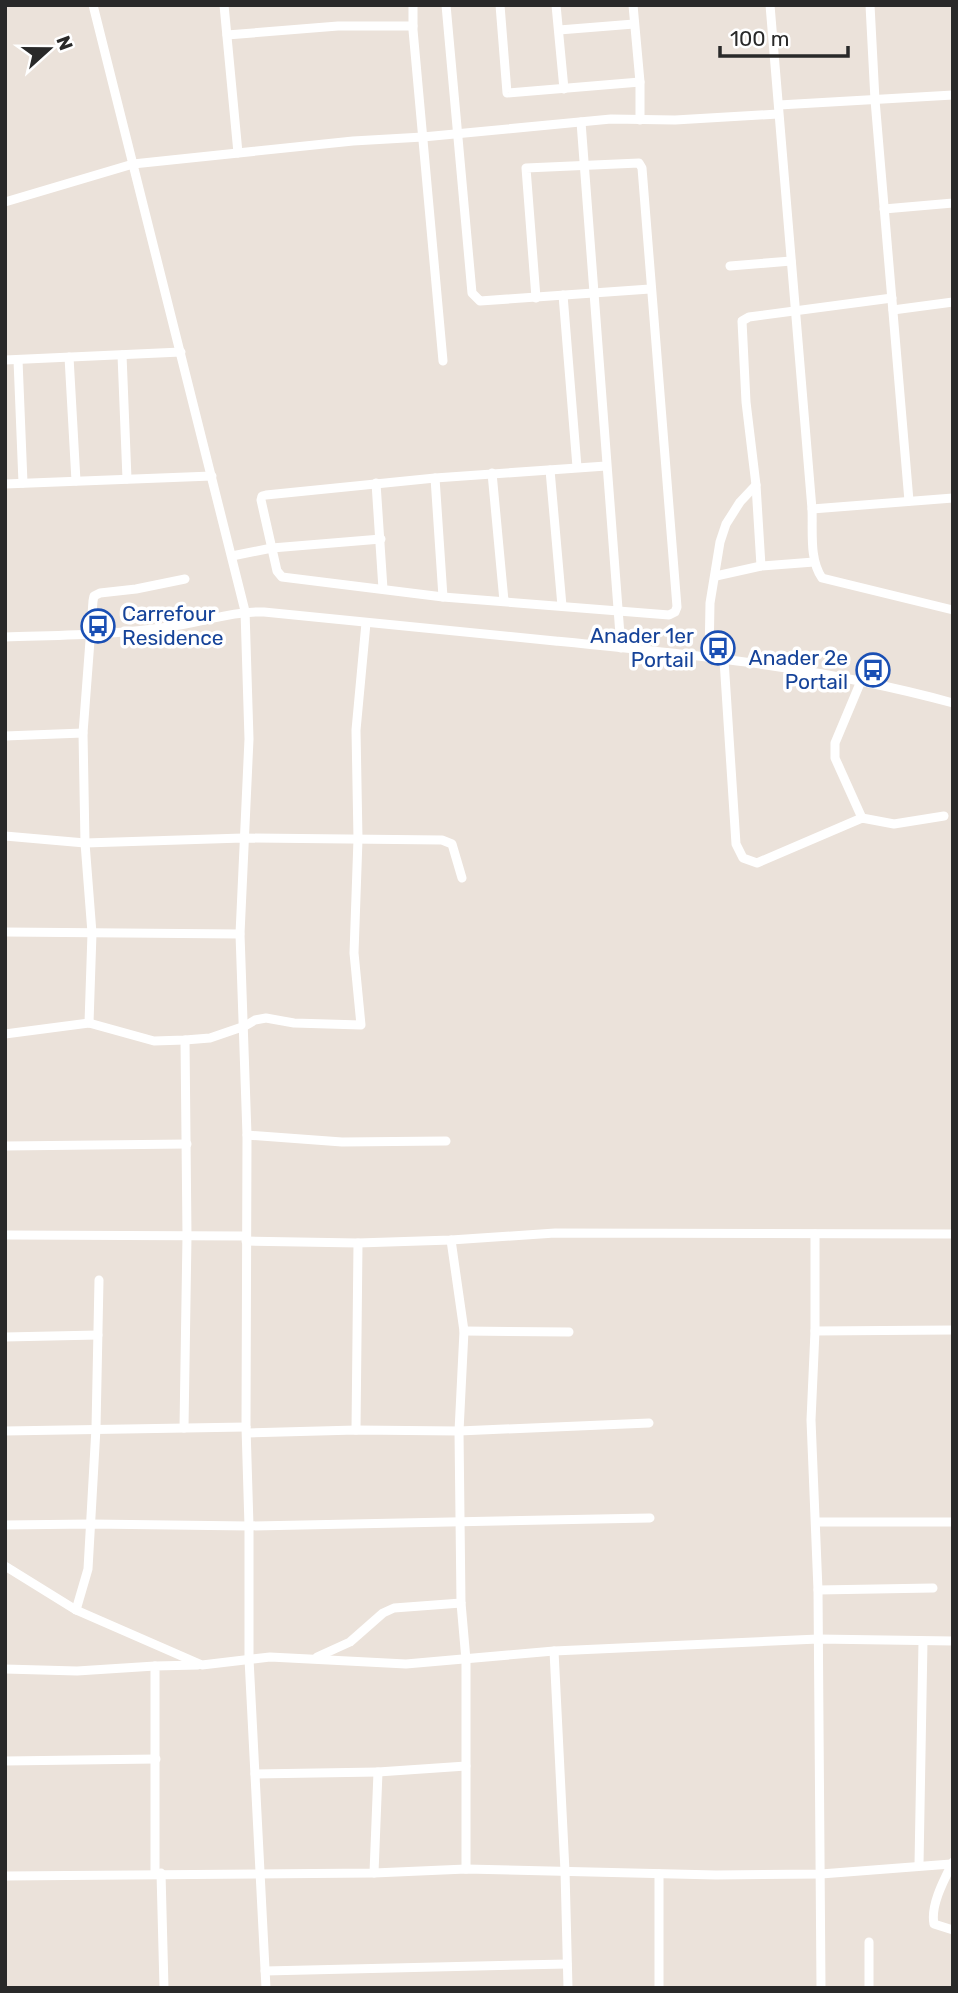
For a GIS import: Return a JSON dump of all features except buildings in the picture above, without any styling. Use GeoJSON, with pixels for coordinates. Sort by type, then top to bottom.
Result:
{"type":"FeatureCollection","features":[{"type":"Feature","properties":{"kind":"street"},"geometry":{"type":"LineString","coordinates":[[93,5],[245,611],[249,739],[240,934],[247,1135],[246,1430],[249,1659],[265,1988]]}},
{"type":"Feature","properties":{"kind":"street"},"geometry":{"type":"LineString","coordinates":[[224,5],[238,153]]}},
{"type":"Feature","properties":{"kind":"street"},"geometry":{"type":"LineString","coordinates":[[413,5],[443,361]]}},
{"type":"Feature","properties":{"kind":"street"},"geometry":{"type":"LineString","coordinates":[[446,5],[472,293],[480,301],[650,289]]}},
{"type":"Feature","properties":{"kind":"street"},"geometry":{"type":"LineString","coordinates":[[500,5],[507,93],[640,82]]}},
{"type":"Feature","properties":{"kind":"street"},"geometry":{"type":"LineString","coordinates":[[556,5],[564,89]]}},
{"type":"Feature","properties":{"kind":"street"},"geometry":{"type":"LineString","coordinates":[[634,5],[640,120]]}},
{"type":"Feature","properties":{"kind":"street"},"geometry":{"type":"LineString","coordinates":[[770,5],[812,509],[814,562],[822,578],[953,610]]}},
{"type":"Feature","properties":{"kind":"street"},"geometry":{"type":"LineString","coordinates":[[870,5],[875,100],[909,501]]}},
{"type":"Feature","properties":{"kind":"street"},"geometry":{"type":"LineString","coordinates":[[559,30],[635,24]]}},
{"type":"Feature","properties":{"kind":"street"},"geometry":{"type":"LineString","coordinates":[[227,35],[338,26],[414,26]]}},
{"type":"Feature","properties":{"kind":"street"},"geometry":{"type":"LineString","coordinates":[[5,202],[133,164],[353,141],[953,95]]}},
{"type":"Feature","properties":{"kind":"street"},"geometry":{"type":"LineString","coordinates":[[581,122],[621,648]]}},
{"type":"Feature","properties":{"kind":"street"},"geometry":{"type":"LineString","coordinates":[[536,298],[526,169],[639,163],[677,607],[674,612],[668,615],[619,612],[443,597],[282,577],[277,570],[262,496],[376,483],[606,466]]}},
{"type":"Feature","properties":{"kind":"street"},"geometry":{"type":"LineString","coordinates":[[884,208],[953,203]]}},
{"type":"Feature","properties":{"kind":"street"},"geometry":{"type":"LineString","coordinates":[[730,266],[791,261]]}},
{"type":"Feature","properties":{"kind":"street"},"geometry":{"type":"LineString","coordinates":[[563,295],[576,467]]}},
{"type":"Feature","properties":{"kind":"street"},"geometry":{"type":"LineString","coordinates":[[761,566],[756,485],[746,402],[742,321],[749,317],[892,298]]}},
{"type":"Feature","properties":{"kind":"street"},"geometry":{"type":"LineString","coordinates":[[893,310],[953,302]]}},
{"type":"Feature","properties":{"kind":"street"},"geometry":{"type":"LineString","coordinates":[[5,360],[181,352]]}},
{"type":"Feature","properties":{"kind":"street"},"geometry":{"type":"LineString","coordinates":[[122,355],[127,479]]}},
{"type":"Feature","properties":{"kind":"street"},"geometry":{"type":"LineString","coordinates":[[69,357],[76,481]]}},
{"type":"Feature","properties":{"kind":"street"},"geometry":{"type":"LineString","coordinates":[[18,360],[23,483]]}},
{"type":"Feature","properties":{"kind":"street"},"geometry":{"type":"LineString","coordinates":[[550,470],[562,606]]}},
{"type":"Feature","properties":{"kind":"street"},"geometry":{"type":"LineString","coordinates":[[492,473],[503,601]]}},
{"type":"Feature","properties":{"kind":"street"},"geometry":{"type":"LineString","coordinates":[[5,484],[212,476]]}},
{"type":"Feature","properties":{"kind":"street"},"geometry":{"type":"LineString","coordinates":[[435,478],[443,597]]}},
{"type":"Feature","properties":{"kind":"street"},"geometry":{"type":"LineString","coordinates":[[376,483],[383,589]]}},
{"type":"Feature","properties":{"kind":"street"},"geometry":{"type":"LineString","coordinates":[[709,658],[710,603],[720,542],[726,524],[740,502],[756,485]]}},
{"type":"Feature","properties":{"kind":"street"},"geometry":{"type":"LineString","coordinates":[[812,509],[953,498]]}},
{"type":"Feature","properties":{"kind":"street"},"geometry":{"type":"LineString","coordinates":[[232,556],[272,548],[381,539]]}},
{"type":"Feature","properties":{"kind":"street"},"geometry":{"type":"LineString","coordinates":[[716,576],[761,566],[814,562]]}},
{"type":"Feature","properties":{"kind":"street"},"geometry":{"type":"LineString","coordinates":[[89,1023],[92,933],[85,843],[83,733],[94,596],[185,579]]}},
{"type":"Feature","properties":{"kind":"street"},"geometry":{"type":"LineString","coordinates":[[5,637],[170,627],[245,611],[621,648],[797,669],[953,703]]}},
{"type":"Feature","properties":{"kind":"street"},"geometry":{"type":"LineString","coordinates":[[5,1034],[89,1023],[155,1041],[210,1038],[266,1018],[294,1023],[361,1025],[354,953],[358,839],[356,730],[366,623]]}},
{"type":"Feature","properties":{"kind":"street"},"geometry":{"type":"LineString","coordinates":[[723,660],[736,844],[743,858],[757,863],[862,818],[894,824],[944,816]]}},
{"type":"Feature","properties":{"kind":"street"},"geometry":{"type":"LineString","coordinates":[[861,681],[841,726],[835,758],[862,818]]}},
{"type":"Feature","properties":{"kind":"street"},"geometry":{"type":"LineString","coordinates":[[5,736],[83,733]]}},
{"type":"Feature","properties":{"kind":"street"},"geometry":{"type":"LineString","coordinates":[[5,836],[85,843],[243,838],[443,839],[452,844],[462,878]]}},
{"type":"Feature","properties":{"kind":"street"},"geometry":{"type":"LineString","coordinates":[[5,932],[240,934]]}},
{"type":"Feature","properties":{"kind":"street"},"geometry":{"type":"LineString","coordinates":[[184,1428],[187,1236],[185,1040]]}},
{"type":"Feature","properties":{"kind":"street"},"geometry":{"type":"LineString","coordinates":[[247,1135],[342,1142],[446,1141]]}},
{"type":"Feature","properties":{"kind":"street"},"geometry":{"type":"LineString","coordinates":[[5,1146],[187,1144]]}},
{"type":"Feature","properties":{"kind":"street"},"geometry":{"type":"LineString","coordinates":[[5,1235],[187,1236],[358,1242],[451,1240],[555,1233],[953,1234]]}},
{"type":"Feature","properties":{"kind":"street"},"geometry":{"type":"LineString","coordinates":[[815,1234],[811,1420],[818,1590],[821,1988]]}},
{"type":"Feature","properties":{"kind":"street"},"geometry":{"type":"LineString","coordinates":[[451,1240],[464,1331],[459,1431],[459,1522],[461,1603],[466,1660],[466,1869]]}},
{"type":"Feature","properties":{"kind":"street"},"geometry":{"type":"LineString","coordinates":[[356,1430],[358,1242]]}},
{"type":"Feature","properties":{"kind":"street"},"geometry":{"type":"LineString","coordinates":[[76,1610],[88,1569],[96,1428],[99,1280]]}},
{"type":"Feature","properties":{"kind":"street"},"geometry":{"type":"LineString","coordinates":[[815,1331],[953,1330]]}},
{"type":"Feature","properties":{"kind":"street"},"geometry":{"type":"LineString","coordinates":[[464,1331],[569,1332]]}},
{"type":"Feature","properties":{"kind":"street"},"geometry":{"type":"LineString","coordinates":[[5,1337],[98,1335]]}},
{"type":"Feature","properties":{"kind":"street"},"geometry":{"type":"LineString","coordinates":[[5,1431],[184,1428],[459,1431],[649,1423]]}},
{"type":"Feature","properties":{"kind":"street"},"geometry":{"type":"LineString","coordinates":[[5,1525],[249,1526],[650,1518]]}},
{"type":"Feature","properties":{"kind":"street"},"geometry":{"type":"LineString","coordinates":[[816,1522],[953,1522]]}},
{"type":"Feature","properties":{"kind":"street"},"geometry":{"type":"LineString","coordinates":[[5,1566],[76,1610],[202,1665]]}},
{"type":"Feature","properties":{"kind":"street"},"geometry":{"type":"LineString","coordinates":[[818,1590],[933,1588]]}},
{"type":"Feature","properties":{"kind":"street"},"geometry":{"type":"LineString","coordinates":[[315,1658],[350,1642],[383,1613],[394,1608],[461,1603]]}},
{"type":"Feature","properties":{"kind":"street"},"geometry":{"type":"LineString","coordinates":[[5,1669],[77,1671],[202,1665],[249,1659],[315,1658],[405,1664],[554,1651],[818,1639],[953,1641]]}},
{"type":"Feature","properties":{"kind":"street"},"geometry":{"type":"LineString","coordinates":[[919,1866],[923,1641]]}},
{"type":"Feature","properties":{"kind":"street"},"geometry":{"type":"LineString","coordinates":[[554,1651],[568,1988]]}},
{"type":"Feature","properties":{"kind":"street"},"geometry":{"type":"LineString","coordinates":[[155,1666],[158,1873],[164,1988]]}},
{"type":"Feature","properties":{"kind":"street"},"geometry":{"type":"LineString","coordinates":[[5,1761],[156,1759]]}},
{"type":"Feature","properties":{"kind":"street"},"geometry":{"type":"LineString","coordinates":[[255,1774],[378,1772],[466,1766]]}},
{"type":"Feature","properties":{"kind":"street"},"geometry":{"type":"LineString","coordinates":[[374,1872],[378,1772]]}},
{"type":"Feature","properties":{"kind":"street"},"geometry":{"type":"LineString","coordinates":[[5,1876],[466,1869],[659,1874],[821,1874],[952,1863],[932,1918],[934,1924],[953,1930]]}},
{"type":"Feature","properties":{"kind":"street"},"geometry":{"type":"LineString","coordinates":[[659,1874],[659,1988]]}},
{"type":"Feature","properties":{"kind":"street"},"geometry":{"type":"LineString","coordinates":[[869,1942],[869,1988]]}},
{"type":"Feature","properties":{"kind":"street"},"geometry":{"type":"LineString","coordinates":[[265,1971],[567,1964]]}},
{"type":"Feature","properties":{"kind":"place","name":"Carrefour Residence"},"geometry":{"type":"Point","coordinates":[98,626]}},
{"type":"Feature","properties":{"kind":"place","name":"Anader 1er Portail"},"geometry":{"type":"Point","coordinates":[718,648]}},
{"type":"Feature","properties":{"kind":"place","name":"Anader 2e Portail"},"geometry":{"type":"Point","coordinates":[873,670]}}]}
